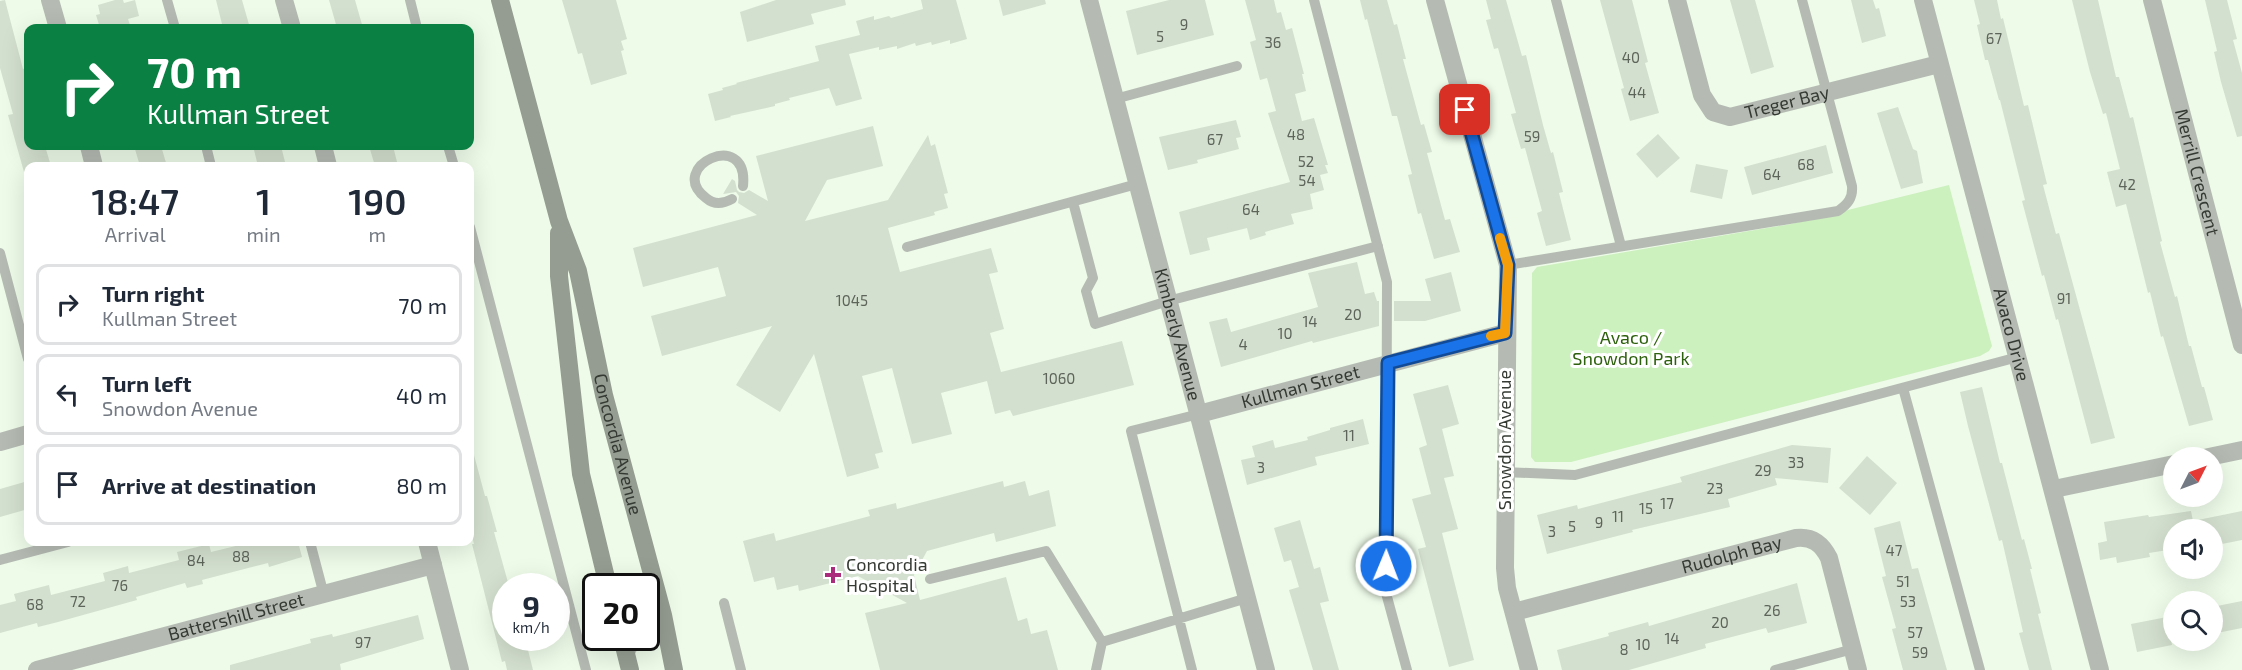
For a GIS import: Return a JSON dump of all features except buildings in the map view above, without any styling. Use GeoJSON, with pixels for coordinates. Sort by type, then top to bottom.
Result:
{"type":"FeatureCollection","features":[{"type":"Feature","properties":{"kind":"main road","name":"Concordia Avenue"},"geometry":{"type":"LineString","coordinates":[[500,0],[559,222],[578,271],[604,395],[663,615],[674,670]]}},
{"type":"Feature","properties":{"kind":"main road","name":"Concordia Avenue"},"geometry":{"type":"LineString","coordinates":[[559,222],[559,276],[581,474],[605,573]]}},
{"type":"Feature","properties":{"kind":"street"},"geometry":{"type":"LineString","coordinates":[[50,0],[57,24]]}},
{"type":"Feature","properties":{"kind":"street"},"geometry":{"type":"LineString","coordinates":[[284,0],[291,24]]}},
{"type":"Feature","properties":{"kind":"street","name":"Kimberly Avenue"},"geometry":{"type":"LineString","coordinates":[[1089,0],[1266,670]]}},
{"type":"Feature","properties":{"kind":"street","name":"Snowdon Avenue"},"geometry":{"type":"LineString","coordinates":[[1435,0],[1508,265],[1505,333],[1505,578],[1529,670]]}},
{"type":"Feature","properties":{"kind":"street","name":"Treger Bay"},"geometry":{"type":"LineString","coordinates":[[1677,0],[1702,95],[1713,112],[1730,117],[1939,64]]}},
{"type":"Feature","properties":{"kind":"street","name":"Avaco Drive"},"geometry":{"type":"LineString","coordinates":[[1923,0],[2100,670]]}},
{"type":"Feature","properties":{"kind":"street","name":"Merrill Crescent"},"geometry":{"type":"LineString","coordinates":[[2152,0],[2242,345]]}},
{"type":"Feature","properties":{"kind":"street","name":"Kullman Street"},"geometry":{"type":"LineString","coordinates":[[1199,414],[1505,333]]}},
{"type":"Feature","properties":{"kind":"street"},"geometry":{"type":"LineString","coordinates":[[0,442],[24,435]]}},
{"type":"Feature","properties":{"kind":"street"},"geometry":{"type":"LineString","coordinates":[[2223,454],[2242,450]]}},
{"type":"Feature","properties":{"kind":"street"},"geometry":{"type":"LineString","coordinates":[[2054,489],[2163,466]]}},
{"type":"Feature","properties":{"kind":"street","name":"Rudolph Bay"},"geometry":{"type":"LineString","coordinates":[[1514,612],[1803,537],[1816,541],[1829,558],[1858,670]]}},
{"type":"Feature","properties":{"kind":"street"},"geometry":{"type":"LineString","coordinates":[[428,546],[460,670]]}},
{"type":"Feature","properties":{"kind":"street","name":"Battershill Street"},"geometry":{"type":"LineString","coordinates":[[37,670],[433,565]]}},
{"type":"Feature","properties":{"kind":"lane"},"geometry":{"type":"LineString","coordinates":[[167,0],[174,24]]}},
{"type":"Feature","properties":{"kind":"lane"},"geometry":{"type":"LineString","coordinates":[[410,0],[416,24]]}},
{"type":"Feature","properties":{"kind":"lane"},"geometry":{"type":"LineString","coordinates":[[1314,0],[1387,282],[1386,593],[1407,670]]}},
{"type":"Feature","properties":{"kind":"lane"},"geometry":{"type":"LineString","coordinates":[[1556,0],[1621,246]]}},
{"type":"Feature","properties":{"kind":"lane"},"geometry":{"type":"LineString","coordinates":[[1508,265],[1838,210],[1844,207],[1851,197],[1852,186],[1802,0]]}},
{"type":"Feature","properties":{"kind":"lane"},"geometry":{"type":"LineString","coordinates":[[1115,99],[1237,66]]}},
{"type":"Feature","properties":{"kind":"lane"},"geometry":{"type":"LineString","coordinates":[[732,199],[726,203],[717,203],[703,196],[696,182],[698,168],[703,162],[716,155],[731,158],[742,170],[743,186]]}},
{"type":"Feature","properties":{"kind":"lane"},"geometry":{"type":"LineString","coordinates":[[907,247],[1137,184]]}},
{"type":"Feature","properties":{"kind":"lane"},"geometry":{"type":"LineString","coordinates":[[1073,202],[1093,278],[1086,291],[1095,324],[1168,301],[1378,246]]}},
{"type":"Feature","properties":{"kind":"lane"},"geometry":{"type":"LineString","coordinates":[[474,242],[586,670]]}},
{"type":"Feature","properties":{"kind":"lane"},"geometry":{"type":"LineString","coordinates":[[0,253],[24,344]]}},
{"type":"Feature","properties":{"kind":"lane"},"geometry":{"type":"LineString","coordinates":[[1505,472],[1575,475],[2018,357]]}},
{"type":"Feature","properties":{"kind":"lane"},"geometry":{"type":"LineString","coordinates":[[1903,388],[1980,670]]}},
{"type":"Feature","properties":{"kind":"lane"},"geometry":{"type":"LineString","coordinates":[[1192,670],[1131,431],[1199,414]]}},
{"type":"Feature","properties":{"kind":"lane"},"geometry":{"type":"LineString","coordinates":[[0,560],[53,546]]}},
{"type":"Feature","properties":{"kind":"lane"},"geometry":{"type":"LineString","coordinates":[[311,546],[324,595]]}},
{"type":"Feature","properties":{"kind":"lane"},"geometry":{"type":"LineString","coordinates":[[930,579],[1046,551],[1102,642],[1096,670]]}},
{"type":"Feature","properties":{"kind":"lane"},"geometry":{"type":"LineString","coordinates":[[1102,642],[1247,598]]}},
{"type":"Feature","properties":{"kind":"lane"},"geometry":{"type":"LineString","coordinates":[[724,603],[741,670]]}},
{"type":"Feature","properties":{"kind":"lane"},"geometry":{"type":"LineString","coordinates":[[1774,670],[1853,649]]}},
{"type":"Feature","properties":{"kind":"green space","name":"Avaco / Snowdon Park"},"geometry":{"type":"Polygon","coordinates":[[[1949,185],[1992,346],[1989,351],[1980,356],[1571,462],[1535,462],[1531,457],[1532,273],[1537,267],[1791,224],[1949,185]]]}},
{"type":"Feature","properties":{"kind":"slow traffic"},"geometry":{"type":"LineString","coordinates":[[1491,336],[1505,333],[1508,265],[1500,238]]}},
{"type":"Feature","properties":{"kind":"place","name":"Concordia Hospital"},"geometry":{"type":"Point","coordinates":[833,575]}},
{"type":"Feature","properties":{"kind":"route"},"geometry":{"type":"LineString","coordinates":[[1386,566],[1388,363],[1505,333],[1508,265],[1465,110]]}}]}
